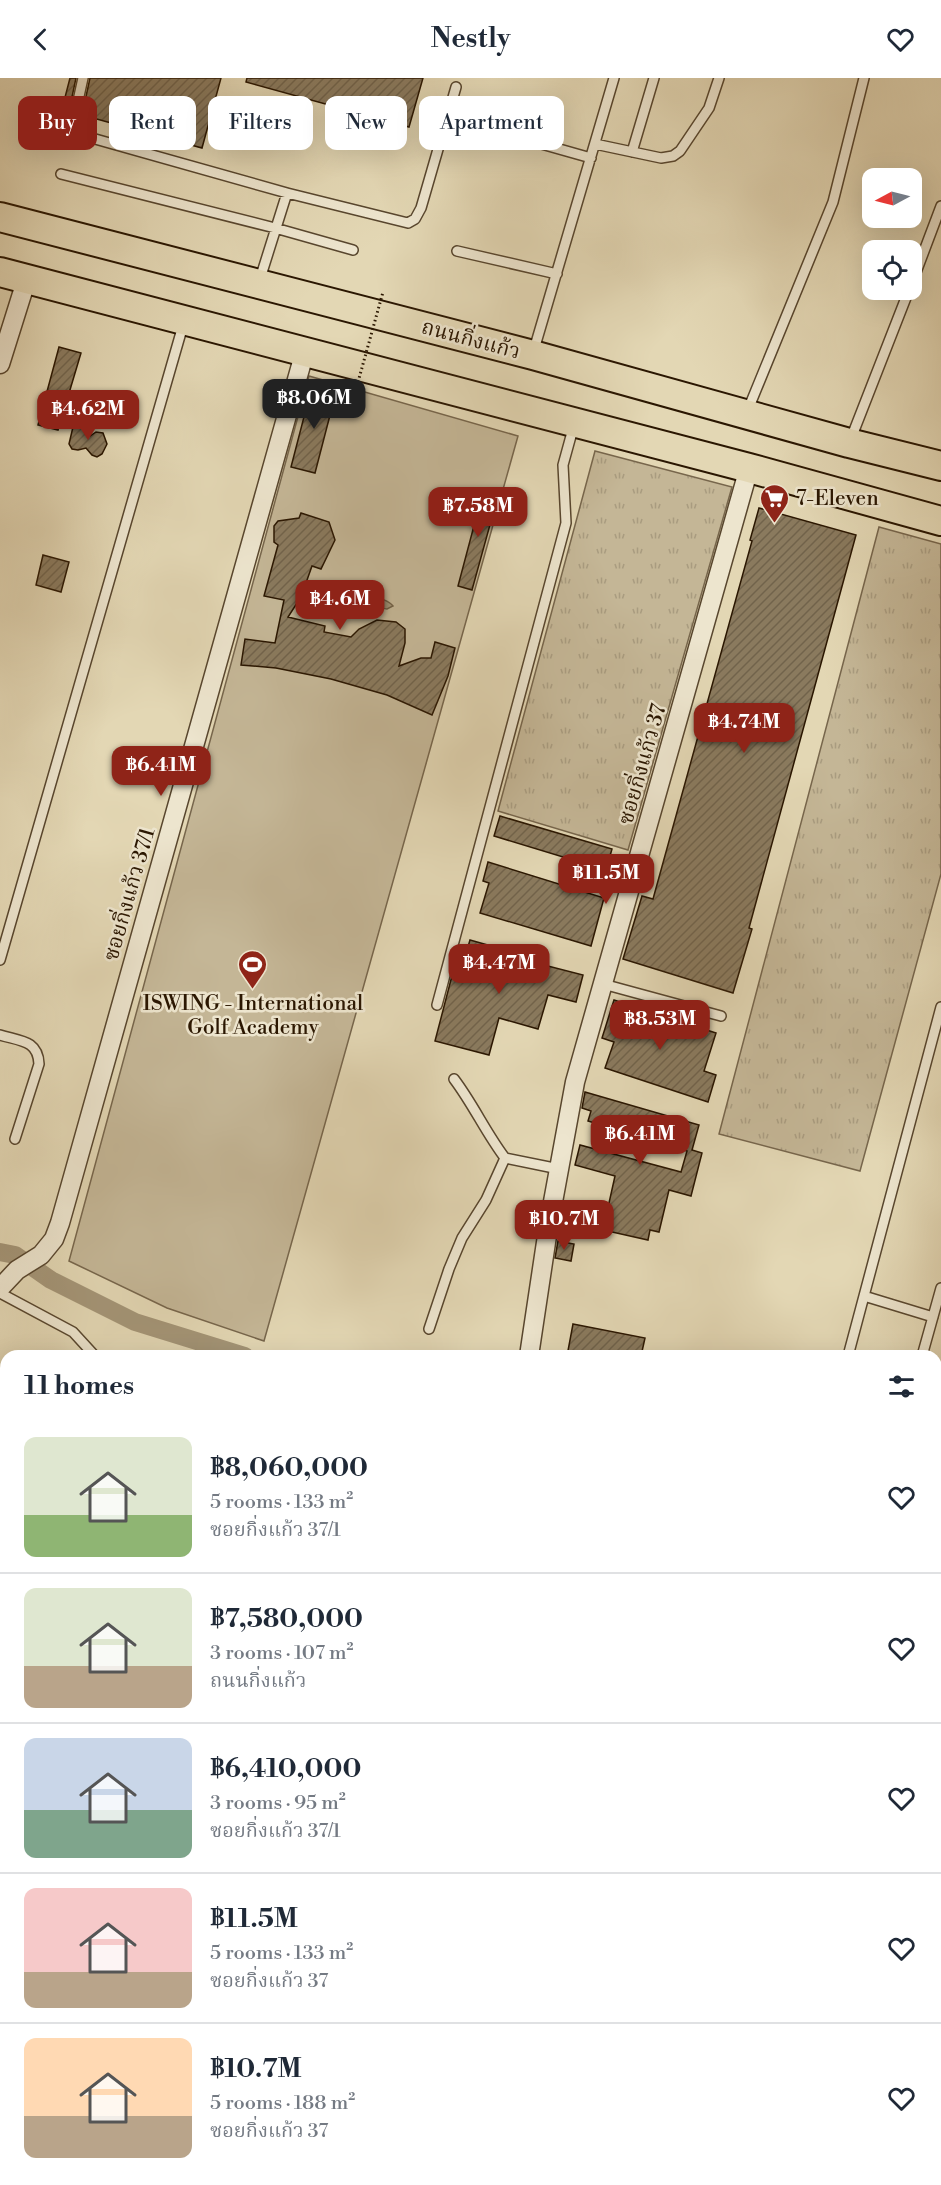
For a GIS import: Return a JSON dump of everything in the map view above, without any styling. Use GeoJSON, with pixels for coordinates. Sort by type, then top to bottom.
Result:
{"type":"FeatureCollection","features":[{"type":"Feature","properties":{"kind":"main road","name":"ถนนกิ่งแก้ว"},"geometry":{"type":"LineString","coordinates":[[0,217],[533,355],[849,443],[941,466]]}},
{"type":"Feature","properties":{"kind":"main road"},"geometry":{"type":"LineString","coordinates":[[0,272],[749,468],[941,521]]}},
{"type":"Feature","properties":{"kind":"street"},"geometry":{"type":"LineString","coordinates":[[0,364],[27,278]]}},
{"type":"Feature","properties":{"kind":"street","name":"ซอยกิ่งแก้ว 37/1"},"geometry":{"type":"LineString","coordinates":[[0,1290],[17,1270],[41,1255],[54,1239],[60,1223],[305,351]]}},
{"type":"Feature","properties":{"kind":"street","name":"ซอยกิ่งแก้ว 37"},"geometry":{"type":"LineString","coordinates":[[530,1350],[575,1082],[749,468]]}},
{"type":"Feature","properties":{"kind":"lane"},"geometry":{"type":"LineString","coordinates":[[83,78],[74,119],[75,130],[81,135],[287,193],[401,222],[415,219],[421,208],[456,87]]}},
{"type":"Feature","properties":{"kind":"lane"},"geometry":{"type":"LineString","coordinates":[[533,355],[614,78]]}},
{"type":"Feature","properties":{"kind":"lane"},"geometry":{"type":"LineString","coordinates":[[632,152],[654,78]]}},
{"type":"Feature","properties":{"kind":"lane"},"geometry":{"type":"LineString","coordinates":[[595,144],[662,158],[673,156],[680,151],[709,108],[719,78]]}},
{"type":"Feature","properties":{"kind":"lane"},"geometry":{"type":"LineString","coordinates":[[746,413],[833,202],[864,78]]}},
{"type":"Feature","properties":{"kind":"lane"},"geometry":{"type":"LineString","coordinates":[[563,150],[591,158]]}},
{"type":"Feature","properties":{"kind":"lane"},"geometry":{"type":"LineString","coordinates":[[61,174],[353,250]]}},
{"type":"Feature","properties":{"kind":"lane"},"geometry":{"type":"LineString","coordinates":[[259,284],[287,193]]}},
{"type":"Feature","properties":{"kind":"lane"},"geometry":{"type":"LineString","coordinates":[[922,256],[941,206]]}},
{"type":"Feature","properties":{"kind":"lane"},"geometry":{"type":"LineString","coordinates":[[457,251],[557,274]]}},
{"type":"Feature","properties":{"kind":"lane"},"geometry":{"type":"LineString","coordinates":[[849,443],[905,300]]}},
{"type":"Feature","properties":{"kind":"lane"},"geometry":{"type":"LineString","coordinates":[[0,960],[184,320]]}},
{"type":"Feature","properties":{"kind":"lane"},"geometry":{"type":"LineString","coordinates":[[437,1005],[566,523],[563,465],[575,422]]}},
{"type":"Feature","properties":{"kind":"lane"},"geometry":{"type":"LineString","coordinates":[[603,984],[721,1016]]}},
{"type":"Feature","properties":{"kind":"lane"},"geometry":{"type":"LineString","coordinates":[[850,1350],[941,1007]]}},
{"type":"Feature","properties":{"kind":"lane"},"geometry":{"type":"LineString","coordinates":[[0,1035],[33,1046],[39,1054],[39,1064],[15,1139]]}},
{"type":"Feature","properties":{"kind":"lane"},"geometry":{"type":"LineString","coordinates":[[454,1079],[505,1158],[559,1169]]}},
{"type":"Feature","properties":{"kind":"lane"},"geometry":{"type":"LineString","coordinates":[[429,1329],[462,1238],[486,1200],[505,1158]]}},
{"type":"Feature","properties":{"kind":"lane"},"geometry":{"type":"LineString","coordinates":[[924,1350],[941,1288]]}},
{"type":"Feature","properties":{"kind":"lane"},"geometry":{"type":"LineString","coordinates":[[0,1290],[73,1332],[90,1350]]}},
{"type":"Feature","properties":{"kind":"lane"},"geometry":{"type":"LineString","coordinates":[[864,1296],[933,1317]]}},
{"type":"Feature","properties":{"kind":"path"},"geometry":{"type":"LineString","coordinates":[[358,382],[383,292]]}},
{"type":"Feature","properties":{"kind":"green space","name":"ISWING - International Golf Academy"},"geometry":{"type":"Polygon","coordinates":[[[309,376],[518,436],[264,1341],[167,1308],[69,1261],[309,376]]]}},
{"type":"Feature","properties":{"kind":"green space"},"geometry":{"type":"Polygon","coordinates":[[[595,451],[732,487],[628,850],[498,811],[595,451]]]}},
{"type":"Feature","properties":{"kind":"green space"},"geometry":{"type":"Polygon","coordinates":[[[879,527],[941,544],[941,874],[860,1171],[719,1134],[879,527]]]}},
{"type":"Feature","properties":{"kind":"water"},"geometry":{"type":"Polygon","coordinates":[[[358,581],[393,606],[387,609],[374,607],[355,599],[352,594],[353,588],[358,581]]]}},
{"type":"Feature","properties":{"kind":"building"},"geometry":{"type":"Polygon","coordinates":[[[70,78],[76,78],[72,96],[65,96],[70,78]]]}},
{"type":"Feature","properties":{"kind":"building"},"geometry":{"type":"Polygon","coordinates":[[[90,78],[221,78],[216,96],[208,96],[208,126],[202,148],[196,146],[196,96],[109,96],[109,122],[97,119],[97,96],[86,96],[90,78]]]}},
{"type":"Feature","properties":{"kind":"building"},"geometry":{"type":"Polygon","coordinates":[[[247,78],[423,78],[409,127],[407,126],[407,96],[325,96],[325,104],[313,100],[313,96],[297,96],[246,82],[247,78]]]}},
{"type":"Feature","properties":{"kind":"building"},"geometry":{"type":"Polygon","coordinates":[[[59,347],[81,353],[58,430],[38,425],[59,347]]]}},
{"type":"Feature","properties":{"kind":"building"},"geometry":{"type":"Polygon","coordinates":[[[312,386],[336,392],[315,473],[291,467],[312,386]]]}},
{"type":"Feature","properties":{"kind":"building"},"geometry":{"type":"Polygon","coordinates":[[[82,425],[90,436],[96,432],[103,433],[107,444],[102,454],[97,457],[86,448],[72,449],[69,444],[73,427],[82,425]]]}},
{"type":"Feature","properties":{"kind":"building"},"geometry":{"type":"Polygon","coordinates":[[[484,488],[499,492],[472,590],[458,586],[484,488]]]}},
{"type":"Feature","properties":{"kind":"building"},"geometry":{"type":"Polygon","coordinates":[[[759,508],[856,535],[733,993],[623,959],[642,896],[653,899],[752,541],[750,540],[759,508]]]}},
{"type":"Feature","properties":{"kind":"building"},"geometry":{"type":"Polygon","coordinates":[[[301,513],[329,522],[335,540],[321,569],[312,566],[301,597],[288,617],[325,626],[324,632],[351,637],[359,629],[377,620],[396,622],[405,629],[405,643],[399,666],[421,658],[431,658],[435,642],[455,648],[448,676],[432,715],[387,695],[331,679],[276,668],[241,665],[245,639],[275,643],[284,600],[264,596],[278,545],[274,542],[274,526],[278,521],[299,518],[301,513]]]}},
{"type":"Feature","properties":{"kind":"building"},"geometry":{"type":"Polygon","coordinates":[[[43,555],[69,562],[61,592],[36,585],[43,555]]]}},
{"type":"Feature","properties":{"kind":"building"},"geometry":{"type":"Polygon","coordinates":[[[500,816],[612,849],[606,870],[494,836],[500,816]]]}},
{"type":"Feature","properties":{"kind":"building"},"geometry":{"type":"Polygon","coordinates":[[[488,862],[604,898],[591,946],[480,913],[489,883],[483,881],[488,862]]]}},
{"type":"Feature","properties":{"kind":"building"},"geometry":{"type":"Polygon","coordinates":[[[470,940],[541,960],[540,964],[583,975],[576,1002],[548,995],[538,1029],[499,1018],[489,1055],[435,1041],[453,972],[460,974],[470,940]]]}},
{"type":"Feature","properties":{"kind":"building"},"geometry":{"type":"Polygon","coordinates":[[[614,1000],[716,1033],[704,1071],[716,1075],[708,1102],[605,1068],[614,1042],[602,1038],[614,1000]]]}},
{"type":"Feature","properties":{"kind":"building"},"geometry":{"type":"Polygon","coordinates":[[[585,1092],[699,1125],[692,1150],[702,1153],[691,1196],[669,1190],[659,1232],[650,1230],[648,1240],[603,1230],[615,1176],[575,1165],[580,1145],[681,1172],[687,1151],[588,1121],[591,1111],[582,1108],[585,1092]]]}},
{"type":"Feature","properties":{"kind":"building"},"geometry":{"type":"Polygon","coordinates":[[[558,1241],[574,1244],[571,1261],[555,1258],[558,1241]]]}},
{"type":"Feature","properties":{"kind":"building"},"geometry":{"type":"Polygon","coordinates":[[[573,1324],[645,1338],[642,1350],[568,1350],[573,1324]]]}},
{"type":"Feature","properties":{"kind":"waterway"},"geometry":{"type":"LineString","coordinates":[[0,1252],[15,1255],[51,1280],[135,1322],[226,1350]]}},
{"type":"Feature","properties":{"kind":"place","name":"7-Eleven"},"geometry":{"type":"Point","coordinates":[775,524]}},
{"type":"Feature","properties":{"kind":"place","name":"ISWING - International Golf Academy"},"geometry":{"type":"Point","coordinates":[253,990]}}]}
